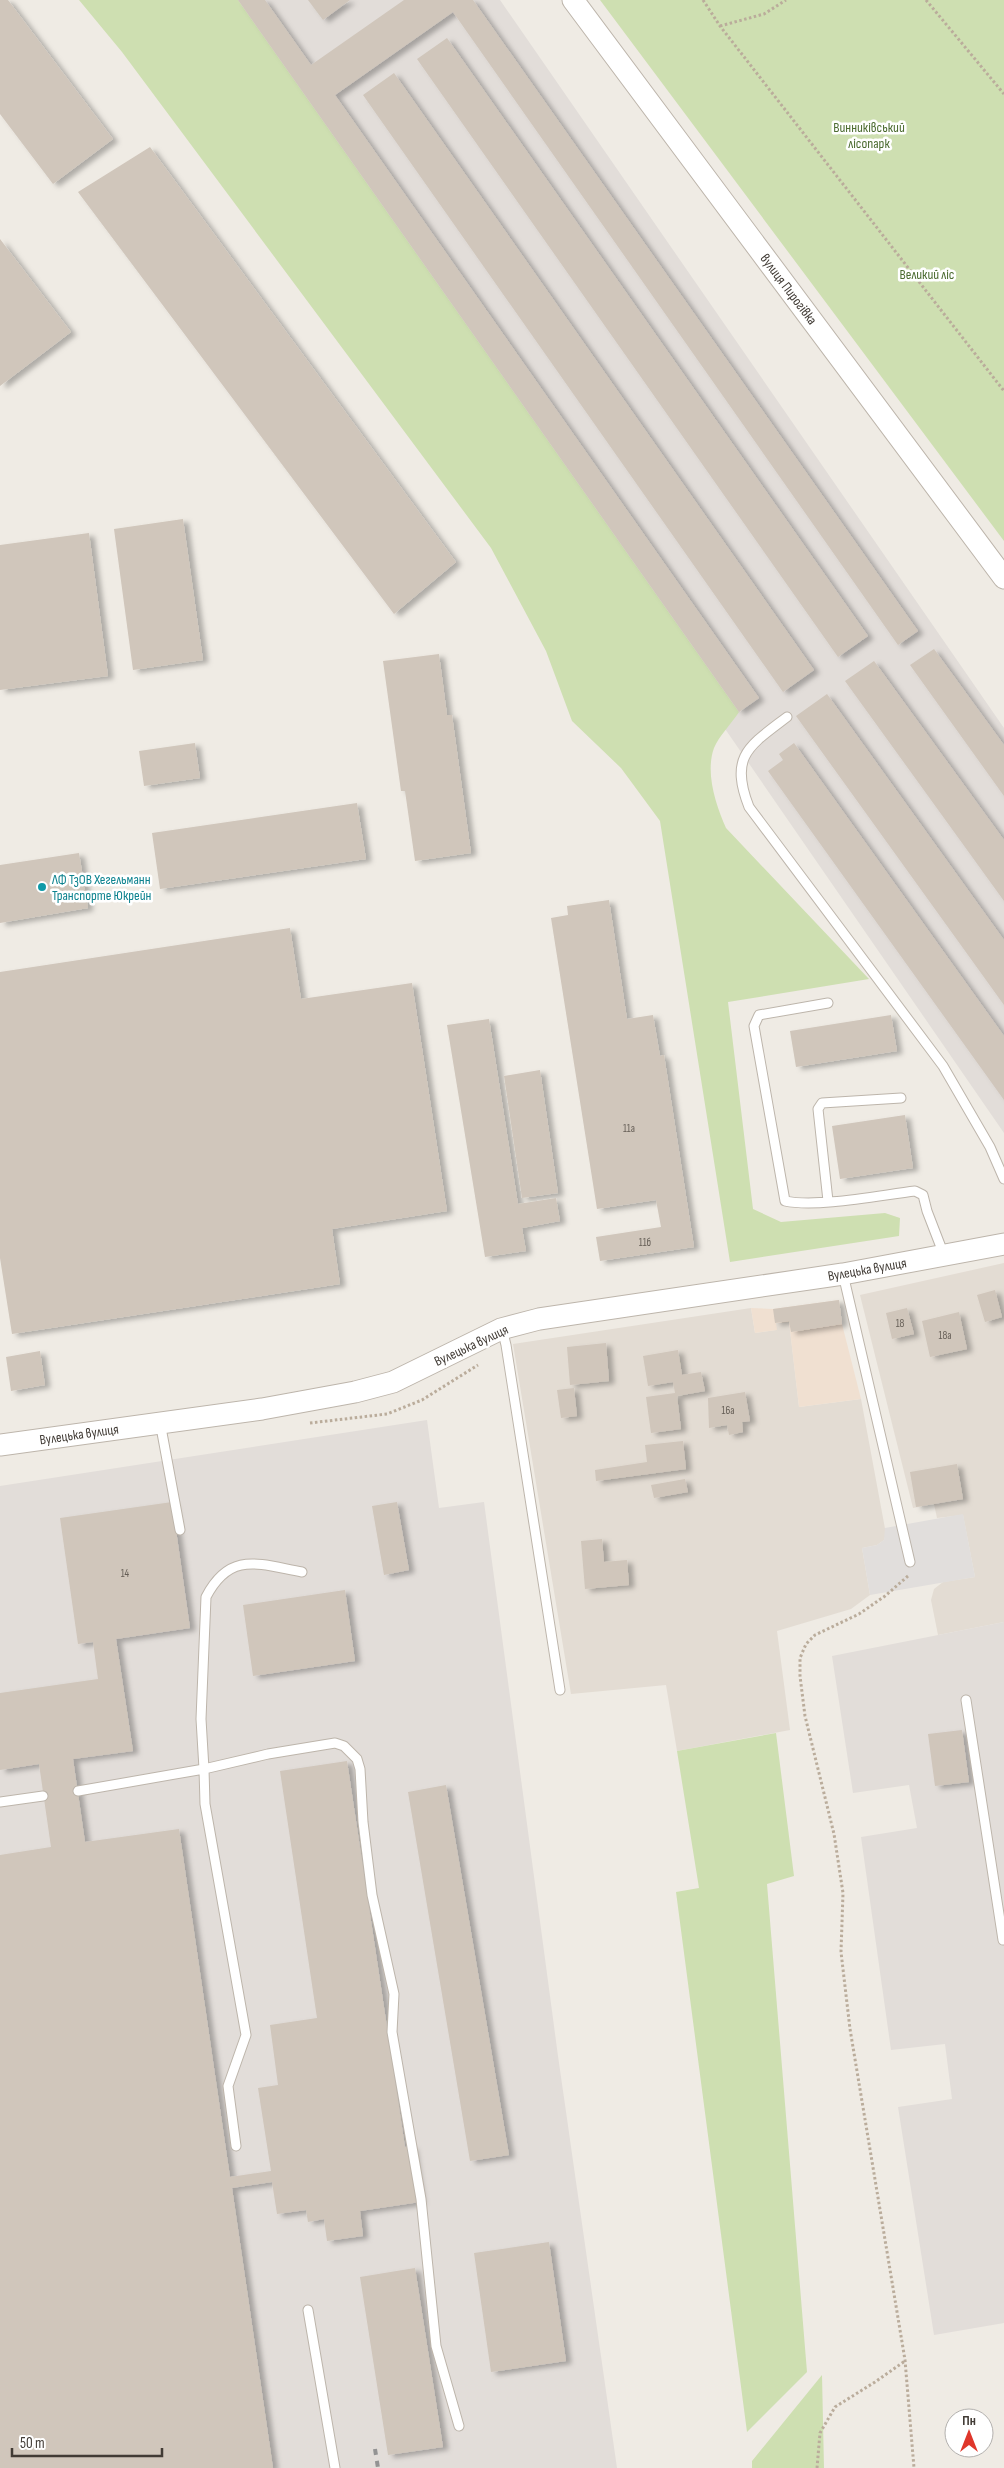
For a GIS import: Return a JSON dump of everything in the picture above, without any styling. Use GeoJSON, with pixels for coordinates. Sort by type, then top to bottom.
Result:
{"type":"FeatureCollection","features":[{"type":"Feature","properties":{"kind":"street","name":"вулиця Пирогівка"},"geometry":{"type":"LineString","coordinates":[[574,0],[1004,578]]}},
{"type":"Feature","properties":{"kind":"street","name":"Вулецька вулиця"},"geometry":{"type":"LineString","coordinates":[[0,1445],[160,1421],[262,1409],[364,1389],[393,1382],[502,1329],[539,1319],[843,1274],[1004,1244]]}},
{"type":"Feature","properties":{"kind":"lane"},"geometry":{"type":"LineString","coordinates":[[787,717],[757,740],[747,751],[740,765],[743,792],[749,807],[943,1066],[990,1148],[1004,1178]]}},
{"type":"Feature","properties":{"kind":"lane"},"geometry":{"type":"LineString","coordinates":[[828,1003],[758,1015],[754,1026],[784,1201],[795,1203],[828,1201],[916,1191],[923,1195],[926,1211],[944,1255]]}},
{"type":"Feature","properties":{"kind":"lane"},"geometry":{"type":"LineString","coordinates":[[828,1201],[818,1109],[822,1103],[901,1098]]}},
{"type":"Feature","properties":{"kind":"lane"},"geometry":{"type":"LineString","coordinates":[[843,1274],[910,1562]]}},
{"type":"Feature","properties":{"kind":"lane"},"geometry":{"type":"LineString","coordinates":[[502,1329],[508,1355],[560,1690]]}},
{"type":"Feature","properties":{"kind":"lane"},"geometry":{"type":"LineString","coordinates":[[160,1421],[180,1530]]}},
{"type":"Feature","properties":{"kind":"lane"},"geometry":{"type":"LineString","coordinates":[[236,2146],[228,2086],[246,2035],[205,1804],[201,1719],[206,1596],[214,1581],[223,1571],[234,1565],[264,1565],[302,1572]]}},
{"type":"Feature","properties":{"kind":"lane"},"geometry":{"type":"LineString","coordinates":[[966,1700],[1003,1940]]}},
{"type":"Feature","properties":{"kind":"lane"},"geometry":{"type":"LineString","coordinates":[[78,1791],[204,1769],[268,1754],[335,1743],[352,1752],[357,1759],[360,1769],[362,1813],[372,1895],[394,1994],[392,2032],[421,2198],[436,2346],[459,2426]]}},
{"type":"Feature","properties":{"kind":"lane"},"geometry":{"type":"LineString","coordinates":[[0,1802],[43,1796]]}},
{"type":"Feature","properties":{"kind":"lane"},"geometry":{"type":"LineString","coordinates":[[308,2310],[335,2468]]}},
{"type":"Feature","properties":{"kind":"path"},"geometry":{"type":"LineString","coordinates":[[703,0],[720,26],[1004,391]]}},
{"type":"Feature","properties":{"kind":"path"},"geometry":{"type":"LineString","coordinates":[[720,26],[764,14],[786,0]]}},
{"type":"Feature","properties":{"kind":"path"},"geometry":{"type":"LineString","coordinates":[[926,0],[1004,94]]}},
{"type":"Feature","properties":{"kind":"path"},"geometry":{"type":"LineString","coordinates":[[912,1572],[885,1596],[859,1614],[815,1635],[806,1644],[800,1658],[800,1676],[805,1716],[834,1834],[843,1892],[841,1952],[850,2029],[905,2360],[914,2468]]}},
{"type":"Feature","properties":{"kind":"path"},"geometry":{"type":"LineString","coordinates":[[817,2468],[820,2433],[835,2407],[875,2382],[905,2360]]}},
{"type":"Feature","properties":{"kind":"shaded area"},"geometry":{"type":"Polygon","coordinates":[[[222,0],[500,0],[1004,728],[1004,1133],[222,0]]]}},
{"type":"Feature","properties":{"kind":"shaded area"},"geometry":{"type":"Polygon","coordinates":[[[1004,1263],[1004,1622],[938,1635],[931,1600],[934,1589],[943,1582],[975,1577],[963,1515],[937,1518],[934,1504],[913,1508],[860,1295],[1004,1263]]]}},
{"type":"Feature","properties":{"kind":"shaded area"},"geometry":{"type":"Polygon","coordinates":[[[839,1300],[842,1324],[861,1399],[799,1407],[789,1322],[776,1323],[777,1330],[755,1333],[751,1308],[773,1309],[839,1300]]]}},
{"type":"Feature","properties":{"kind":"shaded area"},"geometry":{"type":"Polygon","coordinates":[[[751,1308],[755,1333],[776,1330],[775,1323],[789,1321],[799,1407],[861,1399],[886,1534],[884,1540],[877,1545],[862,1548],[870,1595],[851,1609],[777,1631],[790,1730],[677,1751],[666,1685],[571,1694],[513,1344],[751,1308]]]}},
{"type":"Feature","properties":{"kind":"shaded area"},"geometry":{"type":"Polygon","coordinates":[[[427,1420],[439,1508],[484,1502],[558,2056],[617,2468],[0,2468],[0,1486],[427,1420]]]}},
{"type":"Feature","properties":{"kind":"shaded area"},"geometry":{"type":"Polygon","coordinates":[[[963,1514],[975,1577],[870,1595],[862,1548],[877,1545],[884,1540],[885,1528],[963,1514]]]}},
{"type":"Feature","properties":{"kind":"shaded area"},"geometry":{"type":"Polygon","coordinates":[[[1004,1622],[1004,2323],[934,2335],[898,2107],[952,2099],[945,2044],[891,2050],[861,1837],[917,1828],[909,1785],[853,1793],[832,1656],[1004,1622]]]}},
{"type":"Feature","properties":{"kind":"green space"},"geometry":{"type":"Polygon","coordinates":[[[79,0],[238,0],[739,712],[716,743],[712,758],[711,778],[713,789],[726,828],[869,979],[728,1002],[753,1209],[781,1222],[885,1213],[900,1218],[899,1236],[730,1262],[660,821],[621,768],[572,721],[546,651],[491,548],[122,52],[79,0]]]}},
{"type":"Feature","properties":{"kind":"green space","name":"Великий ліс"},"geometry":{"type":"Polygon","coordinates":[[[600,0],[1004,0],[1004,541],[600,0]]]}},
{"type":"Feature","properties":{"kind":"green space"},"geometry":{"type":"Polygon","coordinates":[[[776,1733],[794,1876],[767,1884],[807,2372],[747,2432],[676,1892],[699,1888],[677,1751],[776,1733]]]}},
{"type":"Feature","properties":{"kind":"green space"},"geometry":{"type":"Polygon","coordinates":[[[822,2375],[824,2468],[752,2468],[752,2461],[822,2375]]]}},
{"type":"Feature","properties":{"kind":"building"},"geometry":{"type":"Polygon","coordinates":[[[0,0],[8,0],[113,139],[53,184],[0,114],[0,0]]]}},
{"type":"Feature","properties":{"kind":"building"},"geometry":{"type":"Polygon","coordinates":[[[238,0],[265,0],[311,65],[404,0],[473,0],[918,631],[898,645],[453,12],[335,95],[759,698],[739,712],[238,0]]]}},
{"type":"Feature","properties":{"kind":"building"},"geometry":{"type":"Polygon","coordinates":[[[308,0],[350,0],[323,20],[308,0]]]}},
{"type":"Feature","properties":{"kind":"building"},"geometry":{"type":"Polygon","coordinates":[[[447,38],[868,636],[838,657],[417,59],[447,38]]]}},
{"type":"Feature","properties":{"kind":"building"},"geometry":{"type":"Polygon","coordinates":[[[394,73],[814,670],[783,692],[363,95],[394,73]]]}},
{"type":"Feature","properties":{"kind":"building"},"geometry":{"type":"Polygon","coordinates":[[[150,147],[456,562],[394,614],[78,192],[150,147]]]}},
{"type":"Feature","properties":{"kind":"building"},"geometry":{"type":"Polygon","coordinates":[[[0,239],[71,332],[0,386],[0,239]]]}},
{"type":"Feature","properties":{"kind":"building"},"geometry":{"type":"Polygon","coordinates":[[[183,519],[203,660],[133,670],[114,529],[183,519]]]}},
{"type":"Feature","properties":{"kind":"building"},"geometry":{"type":"Polygon","coordinates":[[[89,533],[108,676],[0,690],[0,545],[89,533]]]}},
{"type":"Feature","properties":{"kind":"building"},"geometry":{"type":"Polygon","coordinates":[[[934,649],[1004,745],[1004,796],[910,665],[934,649]]]}},
{"type":"Feature","properties":{"kind":"building"},"geometry":{"type":"Polygon","coordinates":[[[439,654],[447,715],[452,715],[471,853],[415,861],[405,791],[401,791],[383,661],[439,654]]]}},
{"type":"Feature","properties":{"kind":"building"},"geometry":{"type":"Polygon","coordinates":[[[874,661],[1004,840],[1004,901],[845,681],[874,661]]]}},
{"type":"Feature","properties":{"kind":"building"},"geometry":{"type":"Polygon","coordinates":[[[827,694],[1004,940],[1004,1005],[796,716],[827,694]]]}},
{"type":"Feature","properties":{"kind":"building"},"geometry":{"type":"Polygon","coordinates":[[[195,743],[200,778],[144,786],[139,751],[195,743]]]}},
{"type":"Feature","properties":{"kind":"building"},"geometry":{"type":"Polygon","coordinates":[[[794,743],[1004,1036],[1004,1100],[768,771],[783,760],[779,754],[794,743]]]}},
{"type":"Feature","properties":{"kind":"building"},"geometry":{"type":"Polygon","coordinates":[[[357,803],[366,859],[160,889],[152,833],[357,803]]]}},
{"type":"Feature","properties":{"kind":"building","name":"ЛФ ТзОВ Хегельманн Транспорте Юкрейн"},"geometry":{"type":"Polygon","coordinates":[[[79,853],[88,908],[0,923],[0,865],[79,853]]]}},
{"type":"Feature","properties":{"kind":"building"},"geometry":{"type":"Polygon","coordinates":[[[609,900],[627,1019],[653,1015],[660,1056],[664,1055],[694,1247],[600,1261],[596,1237],[661,1227],[656,1200],[597,1209],[551,918],[568,915],[567,906],[609,900]]]}},
{"type":"Feature","properties":{"kind":"building"},"geometry":{"type":"Polygon","coordinates":[[[290,928],[301,999],[412,983],[447,1211],[332,1229],[340,1284],[12,1334],[0,1258],[0,972],[290,928]]]}},
{"type":"Feature","properties":{"kind":"building"},"geometry":{"type":"Polygon","coordinates":[[[891,1015],[897,1051],[796,1067],[790,1031],[891,1015]]]}},
{"type":"Feature","properties":{"kind":"building"},"geometry":{"type":"Polygon","coordinates":[[[489,1019],[518,1204],[556,1198],[560,1221],[522,1228],[526,1251],[485,1257],[447,1025],[489,1019]]]}},
{"type":"Feature","properties":{"kind":"building"},"geometry":{"type":"Polygon","coordinates":[[[540,1070],[558,1193],[522,1198],[504,1076],[540,1070]]]}},
{"type":"Feature","properties":{"kind":"building"},"geometry":{"type":"Polygon","coordinates":[[[905,1115],[913,1168],[840,1179],[832,1126],[905,1115]]]}},
{"type":"Feature","properties":{"kind":"building"},"geometry":{"type":"Polygon","coordinates":[[[995,1290],[1002,1317],[985,1322],[977,1295],[995,1290]]]}},
{"type":"Feature","properties":{"kind":"building"},"geometry":{"type":"Polygon","coordinates":[[[839,1300],[842,1324],[791,1332],[789,1321],[775,1323],[773,1309],[839,1300]]]}},
{"type":"Feature","properties":{"kind":"building"},"geometry":{"type":"Polygon","coordinates":[[[907,1308],[914,1334],[892,1339],[886,1313],[907,1308]]]}},
{"type":"Feature","properties":{"kind":"building"},"geometry":{"type":"Polygon","coordinates":[[[959,1312],[967,1349],[930,1357],[922,1321],[959,1312]]]}},
{"type":"Feature","properties":{"kind":"building"},"geometry":{"type":"Polygon","coordinates":[[[606,1343],[609,1381],[570,1385],[567,1347],[606,1343]]]}},
{"type":"Feature","properties":{"kind":"building"},"geometry":{"type":"Polygon","coordinates":[[[678,1350],[682,1375],[701,1372],[705,1391],[677,1396],[681,1429],[651,1433],[646,1397],[675,1393],[673,1382],[648,1386],[643,1356],[678,1350]]]}},
{"type":"Feature","properties":{"kind":"building"},"geometry":{"type":"Polygon","coordinates":[[[40,1351],[45,1385],[11,1391],[6,1357],[40,1351]]]}},
{"type":"Feature","properties":{"kind":"building"},"geometry":{"type":"Polygon","coordinates":[[[574,1388],[577,1416],[561,1418],[557,1390],[574,1388]]]}},
{"type":"Feature","properties":{"kind":"building"},"geometry":{"type":"Polygon","coordinates":[[[745,1392],[750,1421],[742,1422],[743,1432],[729,1435],[727,1425],[709,1428],[708,1398],[745,1392]]]}},
{"type":"Feature","properties":{"kind":"building"},"geometry":{"type":"Polygon","coordinates":[[[683,1441],[686,1469],[596,1481],[595,1470],[647,1462],[645,1445],[683,1441]]]}},
{"type":"Feature","properties":{"kind":"building"},"geometry":{"type":"Polygon","coordinates":[[[957,1464],[963,1499],[916,1507],[910,1472],[957,1464]]]}},
{"type":"Feature","properties":{"kind":"building"},"geometry":{"type":"Polygon","coordinates":[[[685,1479],[688,1492],[654,1498],[651,1485],[685,1479]]]}},
{"type":"Feature","properties":{"kind":"building"},"geometry":{"type":"Polygon","coordinates":[[[172,1502],[190,1628],[116,1639],[133,1751],[73,1759],[85,1842],[179,1829],[230,2177],[271,2171],[258,2088],[278,2085],[270,2025],[317,2018],[280,1771],[347,1761],[405,2147],[412,2146],[420,2202],[360,2211],[363,2236],[327,2241],[324,2219],[308,2222],[306,2210],[277,2214],[272,2182],[232,2188],[273,2468],[0,2468],[0,1855],[51,1847],[39,1764],[0,1770],[0,1693],[98,1679],[93,1642],[78,1644],[60,1518],[172,1502]]]}},
{"type":"Feature","properties":{"kind":"building"},"geometry":{"type":"Polygon","coordinates":[[[397,1502],[409,1570],[384,1575],[372,1506],[397,1502]]]}},
{"type":"Feature","properties":{"kind":"building"},"geometry":{"type":"Polygon","coordinates":[[[602,1539],[604,1562],[627,1560],[629,1585],[585,1589],[581,1541],[602,1539]]]}},
{"type":"Feature","properties":{"kind":"building"},"geometry":{"type":"Polygon","coordinates":[[[345,1590],[355,1661],[253,1676],[243,1605],[345,1590]]]}},
{"type":"Feature","properties":{"kind":"building"},"geometry":{"type":"Polygon","coordinates":[[[962,1730],[969,1782],[935,1786],[928,1734],[962,1730]]]}},
{"type":"Feature","properties":{"kind":"building"},"geometry":{"type":"Polygon","coordinates":[[[446,1785],[509,2155],[470,2161],[408,1792],[446,1785]]]}},
{"type":"Feature","properties":{"kind":"building"},"geometry":{"type":"Polygon","coordinates":[[[549,2242],[566,2361],[491,2372],[474,2253],[549,2242]]]}},
{"type":"Feature","properties":{"kind":"building"},"geometry":{"type":"Polygon","coordinates":[[[415,2268],[443,2447],[388,2455],[360,2277],[415,2268]]]}},
{"type":"Feature","properties":{"kind":"railway"},"geometry":{"type":"LineString","coordinates":[[375,2449],[378,2468]]}},
{"type":"Feature","properties":{"kind":"place","name":"ЛФ ТзОВ Хегельманн Транспорте Юкрейн"},"geometry":{"type":"Point","coordinates":[42,887]}},
{"type":"Feature","properties":{"kind":"park label","name":"Винниківський лісопарк"},"geometry":{"type":"Point","coordinates":[869,136]}}]}
